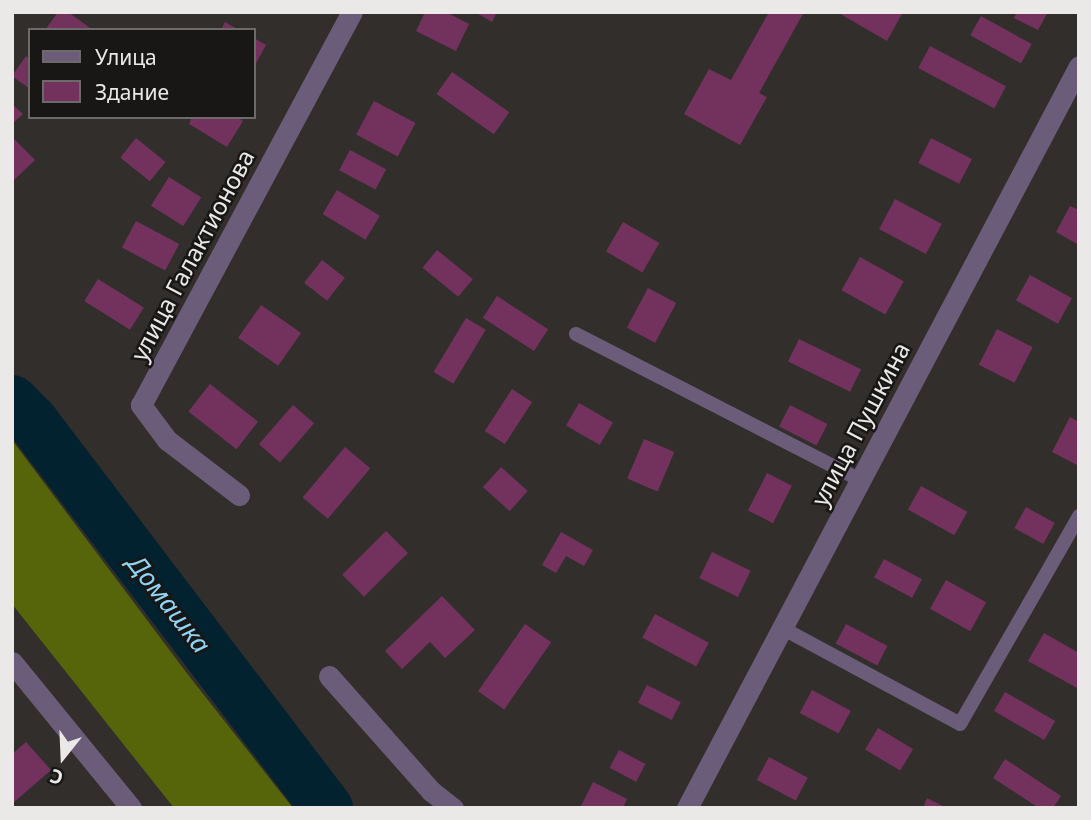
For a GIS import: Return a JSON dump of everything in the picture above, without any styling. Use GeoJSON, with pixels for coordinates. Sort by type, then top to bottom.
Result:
{"type":"FeatureCollection","features":[{"type":"Feature","properties":{"kind":"street","name":"улица Галактионова"},"geometry":{"type":"LineString","coordinates":[[239,495],[167,440],[141,405],[352,12]]}},
{"type":"Feature","properties":{"kind":"street","name":"улица Пушкина"},"geometry":{"type":"LineString","coordinates":[[687,808],[1079,66]]}},
{"type":"Feature","properties":{"kind":"street"},"geometry":{"type":"LineString","coordinates":[[12,662],[131,808]]}},
{"type":"Feature","properties":{"kind":"street"},"geometry":{"type":"LineString","coordinates":[[329,676],[431,791],[453,808]]}},
{"type":"Feature","properties":{"kind":"lane"},"geometry":{"type":"LineString","coordinates":[[576,334],[860,480]]}},
{"type":"Feature","properties":{"kind":"lane"},"geometry":{"type":"LineString","coordinates":[[782,628],[960,724],[1079,516]]}},
{"type":"Feature","properties":{"kind":"green space"},"geometry":{"type":"Polygon","coordinates":[[[12,440],[189,676],[293,808],[174,808],[12,604],[12,440]]]}},
{"type":"Feature","properties":{"kind":"building"},"geometry":{"type":"Polygon","coordinates":[[[58,12],[68,12],[90,28],[46,28],[58,12]]]}},
{"type":"Feature","properties":{"kind":"building"},"geometry":{"type":"Polygon","coordinates":[[[425,12],[446,12],[469,24],[456,51],[416,31],[425,12]]]}},
{"type":"Feature","properties":{"kind":"building"},"geometry":{"type":"Polygon","coordinates":[[[475,12],[497,12],[492,22],[475,12]]]}},
{"type":"Feature","properties":{"kind":"building"},"geometry":{"type":"Polygon","coordinates":[[[769,12],[804,12],[759,93],[767,97],[740,145],[684,114],[709,69],[731,80],[769,12]]]}},
{"type":"Feature","properties":{"kind":"building"},"geometry":{"type":"Polygon","coordinates":[[[837,12],[903,12],[887,41],[837,12]]]}},
{"type":"Feature","properties":{"kind":"building"},"geometry":{"type":"Polygon","coordinates":[[[1017,12],[1048,12],[1038,30],[1014,18],[1017,12]]]}},
{"type":"Feature","properties":{"kind":"building"},"geometry":{"type":"Polygon","coordinates":[[[981,16],[1032,44],[1021,63],[970,35],[981,16]]]}},
{"type":"Feature","properties":{"kind":"building"},"geometry":{"type":"Polygon","coordinates":[[[225,22],[236,28],[222,28],[225,22]]]}},
{"type":"Feature","properties":{"kind":"building"},"geometry":{"type":"Polygon","coordinates":[[[256,39],[266,45],[256,63],[256,39]]]}},
{"type":"Feature","properties":{"kind":"building"},"geometry":{"type":"Polygon","coordinates":[[[930,46],[1006,86],[994,108],[918,68],[930,46]]]}},
{"type":"Feature","properties":{"kind":"building"},"geometry":{"type":"Polygon","coordinates":[[[26,56],[28,58],[28,88],[12,76],[26,56]]]}},
{"type":"Feature","properties":{"kind":"building"},"geometry":{"type":"Polygon","coordinates":[[[452,72],[509,112],[494,134],[437,94],[452,72]]]}},
{"type":"Feature","properties":{"kind":"building"},"geometry":{"type":"Polygon","coordinates":[[[374,101],[415,123],[398,157],[356,135],[374,101]]]}},
{"type":"Feature","properties":{"kind":"building"},"geometry":{"type":"Polygon","coordinates":[[[12,104],[23,114],[12,124],[12,104]]]}},
{"type":"Feature","properties":{"kind":"building"},"geometry":{"type":"Polygon","coordinates":[[[191,119],[243,121],[227,147],[189,124],[191,119]]]}},
{"type":"Feature","properties":{"kind":"building"},"geometry":{"type":"Polygon","coordinates":[[[12,137],[35,160],[12,182],[12,137]]]}},
{"type":"Feature","properties":{"kind":"building"},"geometry":{"type":"Polygon","coordinates":[[[136,138],[166,162],[150,181],[120,157],[136,138]]]}},
{"type":"Feature","properties":{"kind":"building"},"geometry":{"type":"Polygon","coordinates":[[[931,138],[972,159],[959,184],[918,163],[931,138]]]}},
{"type":"Feature","properties":{"kind":"building"},"geometry":{"type":"Polygon","coordinates":[[[350,150],[386,169],[375,190],[339,170],[350,150]]]}},
{"type":"Feature","properties":{"kind":"building"},"geometry":{"type":"Polygon","coordinates":[[[169,177],[201,197],[183,226],[151,206],[169,177]]]}},
{"type":"Feature","properties":{"kind":"building"},"geometry":{"type":"Polygon","coordinates":[[[337,190],[380,216],[365,240],[323,214],[337,190]]]}},
{"type":"Feature","properties":{"kind":"building"},"geometry":{"type":"Polygon","coordinates":[[[895,199],[942,224],[926,254],[879,229],[895,199]]]}},
{"type":"Feature","properties":{"kind":"building"},"geometry":{"type":"Polygon","coordinates":[[[1070,206],[1079,210],[1079,245],[1056,232],[1070,206]]]}},
{"type":"Feature","properties":{"kind":"building"},"geometry":{"type":"Polygon","coordinates":[[[136,221],[179,244],[165,270],[122,247],[136,221]]]}},
{"type":"Feature","properties":{"kind":"building"},"geometry":{"type":"Polygon","coordinates":[[[623,222],[659,243],[642,272],[606,251],[623,222]]]}},
{"type":"Feature","properties":{"kind":"building"},"geometry":{"type":"Polygon","coordinates":[[[437,250],[473,279],[458,297],[423,268],[437,250]]]}},
{"type":"Feature","properties":{"kind":"building"},"geometry":{"type":"Polygon","coordinates":[[[860,257],[904,281],[885,314],[842,290],[860,257]]]}},
{"type":"Feature","properties":{"kind":"building"},"geometry":{"type":"Polygon","coordinates":[[[322,260],[345,278],[327,301],[304,283],[322,260]]]}},
{"type":"Feature","properties":{"kind":"building"},"geometry":{"type":"Polygon","coordinates":[[[1030,275],[1072,298],[1058,324],[1016,300],[1030,275]]]}},
{"type":"Feature","properties":{"kind":"building"},"geometry":{"type":"Polygon","coordinates":[[[98,279],[144,308],[130,330],[84,301],[98,279]]]}},
{"type":"Feature","properties":{"kind":"building"},"geometry":{"type":"Polygon","coordinates":[[[648,288],[676,303],[655,343],[627,328],[648,288]]]}},
{"type":"Feature","properties":{"kind":"building"},"geometry":{"type":"Polygon","coordinates":[[[497,296],[548,329],[534,351],[483,318],[497,296]]]}},
{"type":"Feature","properties":{"kind":"building"},"geometry":{"type":"Polygon","coordinates":[[[261,305],[301,333],[278,366],[238,338],[261,305]]]}},
{"type":"Feature","properties":{"kind":"building"},"geometry":{"type":"Polygon","coordinates":[[[466,318],[486,330],[453,384],[434,372],[466,318]]]}},
{"type":"Feature","properties":{"kind":"building"},"geometry":{"type":"Polygon","coordinates":[[[997,329],[1033,347],[1014,383],[979,365],[997,329]]]}},
{"type":"Feature","properties":{"kind":"building"},"geometry":{"type":"Polygon","coordinates":[[[799,339],[861,369],[850,392],[788,361],[799,339]]]}},
{"type":"Feature","properties":{"kind":"building"},"geometry":{"type":"Polygon","coordinates":[[[210,384],[258,422],[237,449],[188,412],[210,384]]]}},
{"type":"Feature","properties":{"kind":"building"},"geometry":{"type":"Polygon","coordinates":[[[512,389],[532,402],[505,444],[485,431],[512,389]]]}},
{"type":"Feature","properties":{"kind":"building"},"geometry":{"type":"Polygon","coordinates":[[[579,403],[613,422],[600,445],[566,426],[579,403]]]}},
{"type":"Feature","properties":{"kind":"building"},"geometry":{"type":"Polygon","coordinates":[[[293,405],[314,423],[280,463],[259,444],[293,405]]]}},
{"type":"Feature","properties":{"kind":"building"},"geometry":{"type":"Polygon","coordinates":[[[790,405],[827,424],[817,445],[779,426],[790,405]]]}},
{"type":"Feature","properties":{"kind":"building"},"geometry":{"type":"Polygon","coordinates":[[[1070,417],[1079,422],[1079,466],[1052,452],[1070,417]]]}},
{"type":"Feature","properties":{"kind":"building"},"geometry":{"type":"Polygon","coordinates":[[[644,439],[674,452],[658,491],[627,479],[644,439]]]}},
{"type":"Feature","properties":{"kind":"building"},"geometry":{"type":"Polygon","coordinates":[[[345,447],[370,468],[328,519],[303,498],[345,447]]]}},
{"type":"Feature","properties":{"kind":"building"},"geometry":{"type":"Polygon","coordinates":[[[501,467],[528,491],[510,511],[483,487],[501,467]]]}},
{"type":"Feature","properties":{"kind":"building"},"geometry":{"type":"Polygon","coordinates":[[[767,473],[792,486],[773,523],[748,510],[767,473]]]}},
{"type":"Feature","properties":{"kind":"building"},"geometry":{"type":"Polygon","coordinates":[[[921,486],[967,512],[954,535],[908,510],[921,486]]]}},
{"type":"Feature","properties":{"kind":"building"},"geometry":{"type":"Polygon","coordinates":[[[1026,507],[1055,523],[1043,544],[1014,528],[1026,507]]]}},
{"type":"Feature","properties":{"kind":"building"},"geometry":{"type":"Polygon","coordinates":[[[386,531],[408,553],[364,597],[342,575],[386,531]]]}},
{"type":"Feature","properties":{"kind":"building"},"geometry":{"type":"Polygon","coordinates":[[[561,532],[593,550],[584,566],[566,556],[556,573],[542,565],[561,532]]]}},
{"type":"Feature","properties":{"kind":"building"},"geometry":{"type":"Polygon","coordinates":[[[712,552],[751,571],[738,597],[699,578],[712,552]]]}},
{"type":"Feature","properties":{"kind":"building"},"geometry":{"type":"Polygon","coordinates":[[[884,559],[922,579],[912,598],[874,578],[884,559]]]}},
{"type":"Feature","properties":{"kind":"building"},"geometry":{"type":"Polygon","coordinates":[[[946,580],[986,602],[970,631],[930,609],[946,580]]]}},
{"type":"Feature","properties":{"kind":"building"},"geometry":{"type":"Polygon","coordinates":[[[442,596],[475,630],[445,658],[430,642],[402,669],[385,651],[442,596]]]}},
{"type":"Feature","properties":{"kind":"building"},"geometry":{"type":"Polygon","coordinates":[[[655,614],[709,643],[696,666],[642,638],[655,614]]]}},
{"type":"Feature","properties":{"kind":"building"},"geometry":{"type":"Polygon","coordinates":[[[525,624],[551,642],[504,710],[478,691],[525,624]]]}},
{"type":"Feature","properties":{"kind":"building"},"geometry":{"type":"Polygon","coordinates":[[[846,624],[887,646],[877,665],[836,643],[846,624]]]}},
{"type":"Feature","properties":{"kind":"building"},"geometry":{"type":"Polygon","coordinates":[[[1044,633],[1079,653],[1079,689],[1028,661],[1044,633]]]}},
{"type":"Feature","properties":{"kind":"building"},"geometry":{"type":"Polygon","coordinates":[[[647,685],[681,702],[672,720],[638,703],[647,685]]]}},
{"type":"Feature","properties":{"kind":"building"},"geometry":{"type":"Polygon","coordinates":[[[812,690],[851,711],[839,734],[800,713],[812,690]]]}},
{"type":"Feature","properties":{"kind":"building"},"geometry":{"type":"Polygon","coordinates":[[[1005,692],[1055,721],[1044,740],[994,711],[1005,692]]]}},
{"type":"Feature","properties":{"kind":"building"},"geometry":{"type":"Polygon","coordinates":[[[878,728],[913,749],[900,771],[865,749],[878,728]]]}},
{"type":"Feature","properties":{"kind":"building"},"geometry":{"type":"Polygon","coordinates":[[[26,742],[51,770],[12,804],[12,754],[26,742]]]}},
{"type":"Feature","properties":{"kind":"building"},"geometry":{"type":"Polygon","coordinates":[[[619,750],[645,764],[636,782],[610,768],[619,750]]]}},
{"type":"Feature","properties":{"kind":"building"},"geometry":{"type":"Polygon","coordinates":[[[769,757],[808,778],[796,801],[757,780],[769,757]]]}},
{"type":"Feature","properties":{"kind":"building"},"geometry":{"type":"Polygon","coordinates":[[[1005,759],[1061,796],[1053,808],[1039,808],[993,778],[1005,759]]]}},
{"type":"Feature","properties":{"kind":"building"},"geometry":{"type":"Polygon","coordinates":[[[593,782],[627,799],[623,808],[580,808],[593,782]]]}},
{"type":"Feature","properties":{"kind":"building"},"geometry":{"type":"Polygon","coordinates":[[[927,798],[947,808],[923,808],[927,798]]]}},
{"type":"Feature","properties":{"kind":"waterway","name":"Домашка"},"geometry":{"type":"LineString","coordinates":[[12,401],[32,421],[327,808]]}}]}
